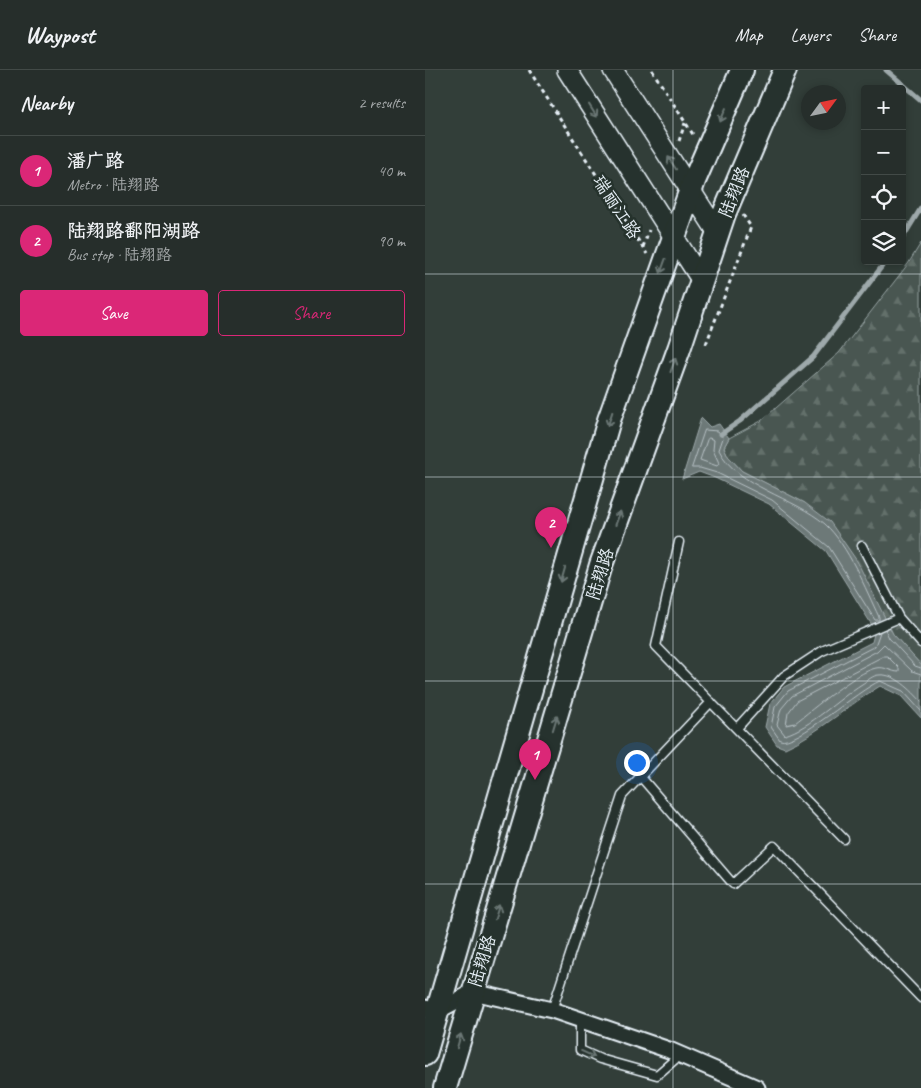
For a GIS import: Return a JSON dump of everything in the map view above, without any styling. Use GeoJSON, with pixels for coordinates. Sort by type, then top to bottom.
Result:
{"type":"FeatureCollection","features":[{"type":"Feature","properties":{"kind":"main road","name":"陆翔路"},"geometry":{"type":"LineString","coordinates":[[425,1054],[431,1010],[609,420],[691,191],[742,70]]}},
{"type":"Feature","properties":{"kind":"main road","name":"陆翔路"},"geometry":{"type":"LineString","coordinates":[[445,1088],[577,654],[601,565],[718,233],[785,70]]}},
{"type":"Feature","properties":{"kind":"street","name":"瑞丽江路"},"geometry":{"type":"LineString","coordinates":[[567,70],[701,281]]}},
{"type":"Feature","properties":{"kind":"street"},"geometry":{"type":"LineString","coordinates":[[613,70],[718,233]]}},
{"type":"Feature","properties":{"kind":"street"},"geometry":{"type":"LineString","coordinates":[[431,1010],[473,992],[551,1010],[680,1055],[757,1088]]}},
{"type":"Feature","properties":{"kind":"lane"},"geometry":{"type":"LineString","coordinates":[[679,542],[656,646],[843,838]]}},
{"type":"Feature","properties":{"kind":"lane"},"geometry":{"type":"LineString","coordinates":[[861,546],[895,620],[921,644]]}},
{"type":"Feature","properties":{"kind":"lane"},"geometry":{"type":"LineString","coordinates":[[737,728],[784,676],[822,652],[895,620]]}},
{"type":"Feature","properties":{"kind":"lane"},"geometry":{"type":"LineString","coordinates":[[551,1010],[622,796],[711,702]]}},
{"type":"Feature","properties":{"kind":"lane"},"geometry":{"type":"LineString","coordinates":[[640,776],[733,884],[773,846],[921,998]]}},
{"type":"Feature","properties":{"kind":"lane"},"geometry":{"type":"LineString","coordinates":[[580,1020],[580,1050],[600,1059],[657,1075],[680,1055]]}},
{"type":"Feature","properties":{"kind":"path","name":"瑞丽江路"},"geometry":{"type":"LineString","coordinates":[[529,70],[660,274]]}},
{"type":"Feature","properties":{"kind":"path"},"geometry":{"type":"LineString","coordinates":[[689,318],[707,344],[751,227]]}},
{"type":"Feature","properties":{"kind":"green space"},"geometry":{"type":"Polygon","coordinates":[[[921,243],[921,665],[893,634],[883,614],[805,503],[742,471],[728,456],[724,447],[729,438],[761,421],[839,353],[908,264],[921,243]]]}},
{"type":"Feature","properties":{"kind":"water"},"geometry":{"type":"Polygon","coordinates":[[[701,418],[710,427],[719,424],[729,438],[724,447],[728,456],[742,471],[805,503],[830,522],[857,561],[893,634],[921,665],[921,718],[901,696],[880,686],[798,742],[785,748],[777,745],[765,727],[770,704],[784,687],[872,642],[875,630],[826,551],[769,504],[699,472],[682,479],[701,418]]]}},
{"type":"Feature","properties":{"kind":"waterway"},"geometry":{"type":"LineString","coordinates":[[886,70],[921,100]]}},
{"type":"Feature","properties":{"kind":"waterway"},"geometry":{"type":"LineString","coordinates":[[906,232],[921,208]]}},
{"type":"Feature","properties":{"kind":"waterway"},"geometry":{"type":"LineString","coordinates":[[721,434],[740,421],[813,357],[883,265]]}},
{"type":"Feature","properties":{"kind":"place","name":"陆翔路鄱阳湖路"},"geometry":{"type":"Point","coordinates":[551,548]}},
{"type":"Feature","properties":{"kind":"place","name":"潘广路"},"geometry":{"type":"Point","coordinates":[535,780]}}]}
